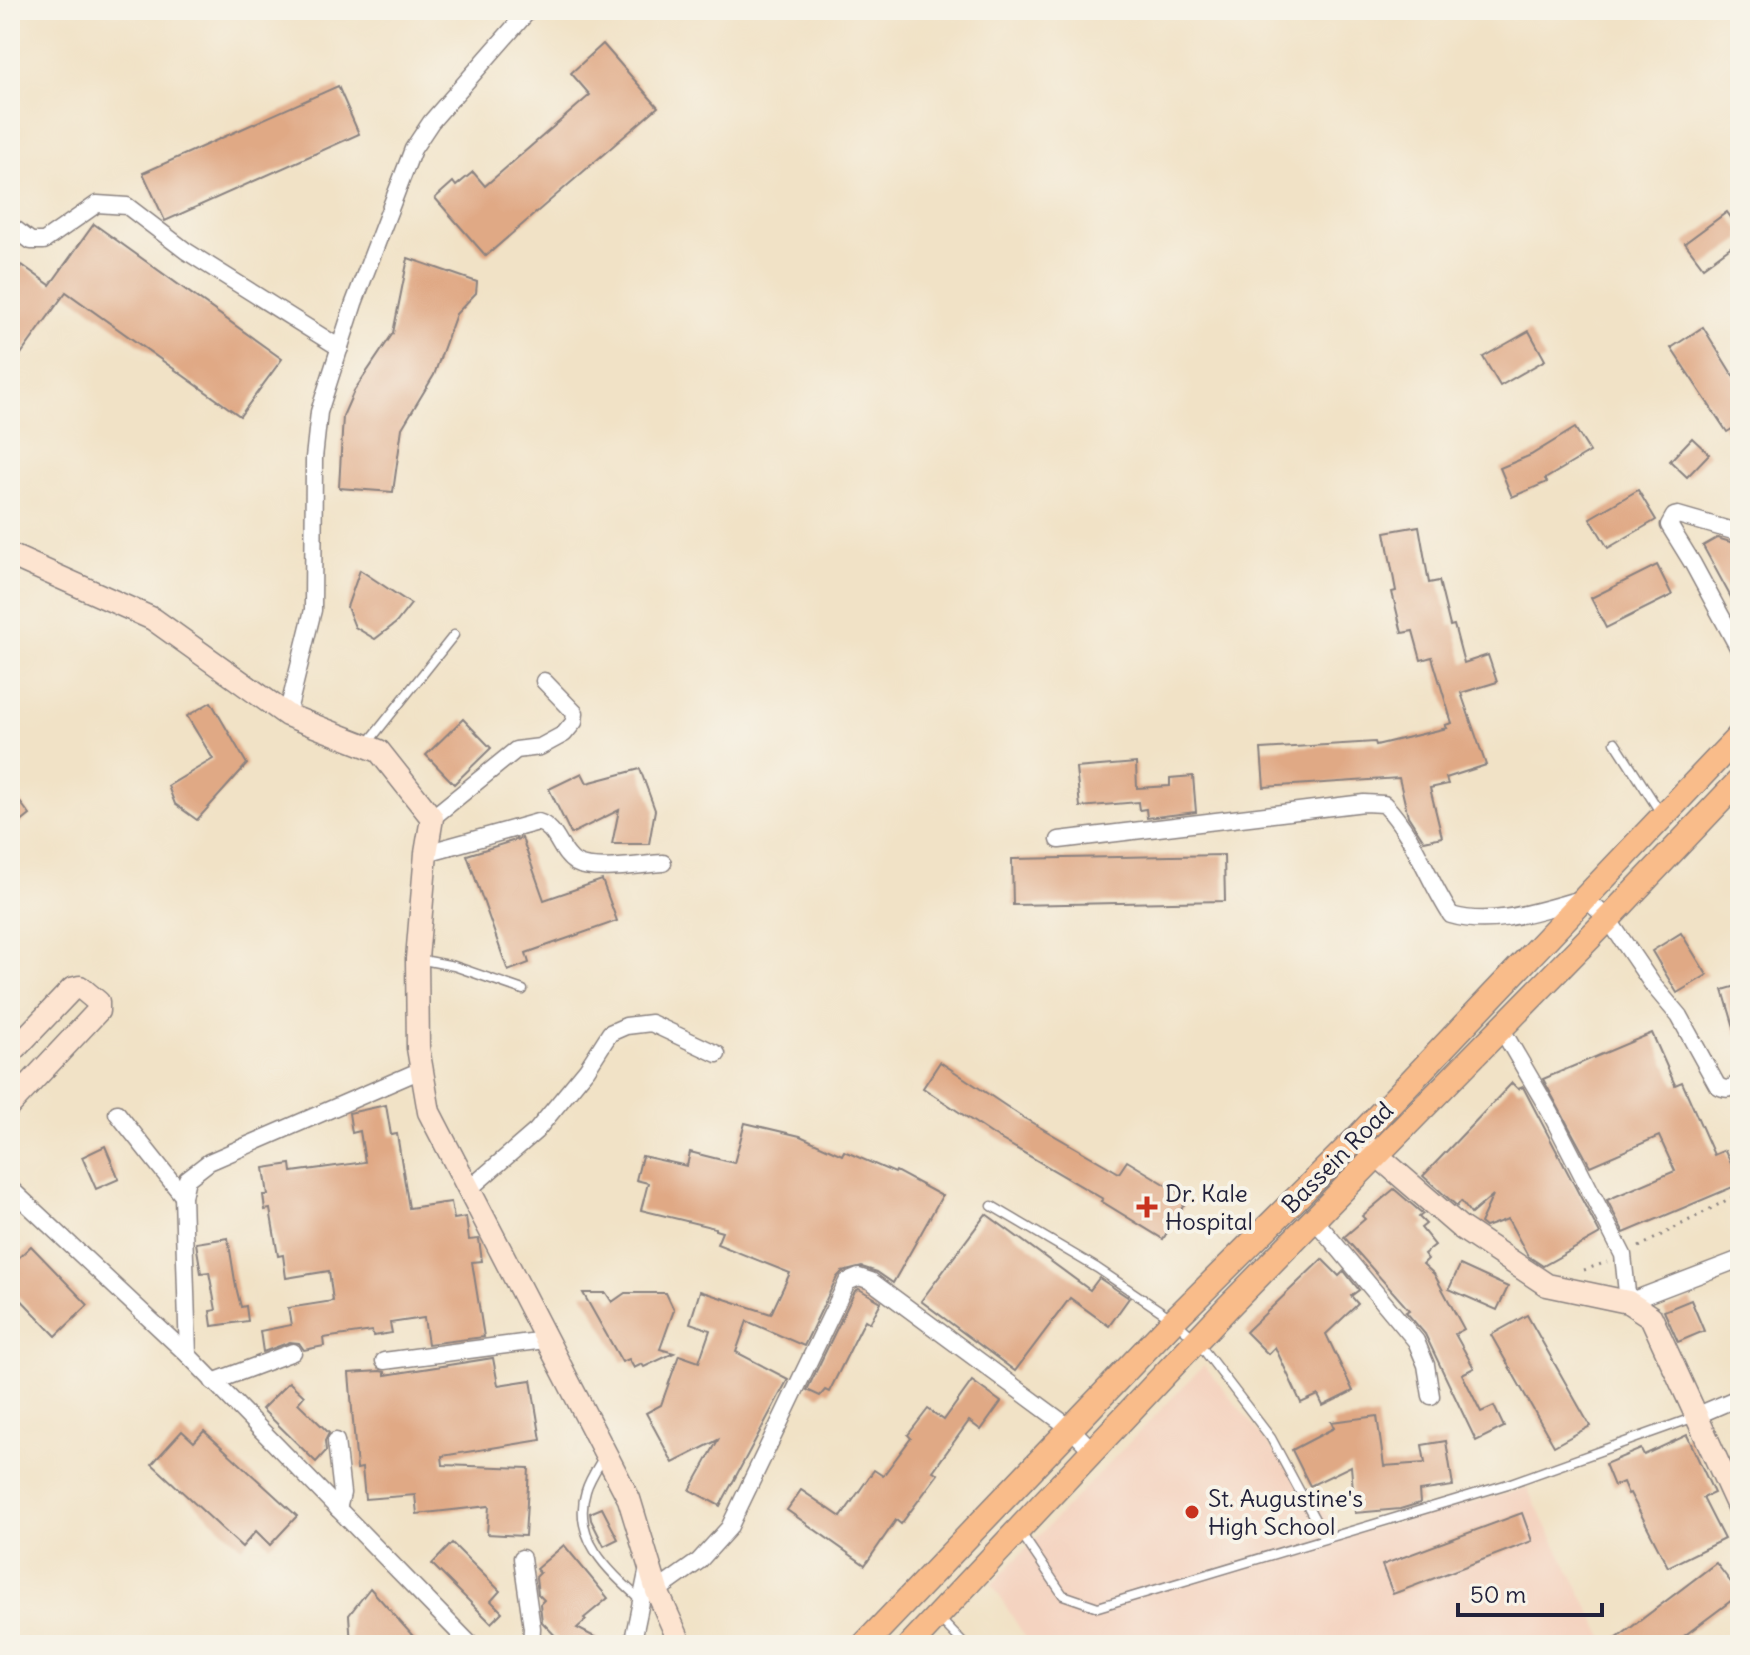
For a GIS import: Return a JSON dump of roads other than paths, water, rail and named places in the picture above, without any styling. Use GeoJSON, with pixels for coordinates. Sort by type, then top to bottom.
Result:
{"type":"FeatureCollection","features":[{"type":"Feature","properties":{"kind":"main road","name":"Bassein Road"},"geometry":{"type":"LineString","coordinates":[[864,1645],[1174,1320],[1357,1138],[1740,735]]}},
{"type":"Feature","properties":{"kind":"main road","name":"Bassein Road"},"geometry":{"type":"LineString","coordinates":[[910,1645],[1196,1340],[1740,780]]}},
{"type":"Feature","properties":{"kind":"street"},"geometry":{"type":"LineString","coordinates":[[287,715],[313,610],[314,458],[319,412],[354,303],[413,149],[431,122],[529,10]]}},
{"type":"Feature","properties":{"kind":"street"},"geometry":{"type":"LineString","coordinates":[[10,225],[31,241],[44,241],[97,204],[127,206],[186,251],[340,348]]}},
{"type":"Feature","properties":{"kind":"street"},"geometry":{"type":"LineString","coordinates":[[1740,533],[1678,515],[1669,525],[1740,651]]}},
{"type":"Feature","properties":{"kind":"street"},"geometry":{"type":"LineString","coordinates":[[10,555],[153,619],[287,715],[379,751],[432,818]]}},
{"type":"Feature","properties":{"kind":"street"},"geometry":{"type":"LineString","coordinates":[[544,681],[575,713],[574,722],[564,734],[540,747],[516,750],[506,756],[432,818],[417,959],[418,1048],[429,1112],[629,1499],[649,1561],[649,1596],[632,1645]]}},
{"type":"Feature","properties":{"kind":"street"},"geometry":{"type":"LineString","coordinates":[[1059,840],[1364,803],[1384,804],[1397,818],[1451,915],[1469,921],[1523,915],[1585,898],[1608,919],[1653,985],[1679,1016],[1717,1085],[1731,1089],[1740,1081]]}},
{"type":"Feature","properties":{"kind":"street"},"geometry":{"type":"LineString","coordinates":[[426,853],[538,822],[552,830],[565,852],[577,864],[600,867],[663,863]]}},
{"type":"Feature","properties":{"kind":"street"},"geometry":{"type":"LineString","coordinates":[[10,1054],[77,987],[84,989],[98,1002],[98,1011],[10,1105]]}},
{"type":"Feature","properties":{"kind":"street"},"geometry":{"type":"LineString","coordinates":[[468,1190],[536,1131],[587,1069],[610,1033],[626,1026],[651,1023],[717,1054]]}},
{"type":"Feature","properties":{"kind":"street"},"geometry":{"type":"LineString","coordinates":[[1501,1028],[1550,1112],[1623,1255],[1628,1302]]}},
{"type":"Feature","properties":{"kind":"street"},"geometry":{"type":"LineString","coordinates":[[33,1030],[57,1055]]}},
{"type":"Feature","properties":{"kind":"street"},"geometry":{"type":"LineString","coordinates":[[188,1355],[183,1196],[187,1179],[209,1162],[421,1070]]}},
{"type":"Feature","properties":{"kind":"street"},"geometry":{"type":"LineString","coordinates":[[117,1113],[183,1196]]}},
{"type":"Feature","properties":{"kind":"street"},"geometry":{"type":"LineString","coordinates":[[1357,1138],[1460,1227],[1547,1285],[1628,1302],[1651,1317],[1740,1511]]}},
{"type":"Feature","properties":{"kind":"street"},"geometry":{"type":"LineString","coordinates":[[10,1188],[188,1355],[471,1645]]}},
{"type":"Feature","properties":{"kind":"street"},"geometry":{"type":"LineString","coordinates":[[1314,1219],[1416,1341],[1426,1365],[1431,1396]]}},
{"type":"Feature","properties":{"kind":"street"},"geometry":{"type":"LineString","coordinates":[[1628,1302],[1740,1259]]}},
{"type":"Feature","properties":{"kind":"street"},"geometry":{"type":"LineString","coordinates":[[649,1596],[699,1561],[729,1528],[847,1282],[859,1277],[871,1281],[1070,1428],[1092,1450]]}},
{"type":"Feature","properties":{"kind":"street"},"geometry":{"type":"LineString","coordinates":[[384,1361],[545,1340]]}},
{"type":"Feature","properties":{"kind":"street"},"geometry":{"type":"LineString","coordinates":[[213,1382],[293,1352]]}},
{"type":"Feature","properties":{"kind":"street"},"geometry":{"type":"LineString","coordinates":[[1698,1415],[1740,1397]]}},
{"type":"Feature","properties":{"kind":"street"},"geometry":{"type":"LineString","coordinates":[[336,1441],[342,1493],[338,1509]]}},
{"type":"Feature","properties":{"kind":"street"},"geometry":{"type":"LineString","coordinates":[[522,1558],[532,1628],[531,1645]]}},
{"type":"Feature","properties":{"kind":"street"},"geometry":{"type":"LineString","coordinates":[[649,1596],[681,1645]]}},
{"type":"Feature","properties":{"kind":"lane"},"geometry":{"type":"LineString","coordinates":[[365,746],[454,635]]}},
{"type":"Feature","properties":{"kind":"lane"},"geometry":{"type":"LineString","coordinates":[[1615,742],[1663,816]]}},
{"type":"Feature","properties":{"kind":"lane"},"geometry":{"type":"LineString","coordinates":[[417,959],[454,966],[523,990]]}},
{"type":"Feature","properties":{"kind":"lane"},"geometry":{"type":"LineString","coordinates":[[992,1206],[1097,1268],[1174,1320],[1196,1340],[1271,1438],[1325,1538]]}},
{"type":"Feature","properties":{"kind":"lane"},"geometry":{"type":"LineString","coordinates":[[1018,1529],[1063,1595],[1098,1607],[1508,1484],[1698,1415]]}},
{"type":"Feature","properties":{"kind":"lane"},"geometry":{"type":"LineString","coordinates":[[605,1453],[585,1492],[585,1535],[596,1555],[649,1596]]}},
{"type":"Feature","properties":{"kind":"lane"},"geometry":{"type":"LineString","coordinates":[[937,1616],[965,1645]]}},
{"type":"Feature","properties":{"kind":"place","name":"Dr. Kale Hospital"},"geometry":{"type":"Point","coordinates":[1147,1207]}},
{"type":"Feature","properties":{"kind":"place","name":"St. Augustine's High School"},"geometry":{"type":"Point","coordinates":[1192,1512]}}]}
